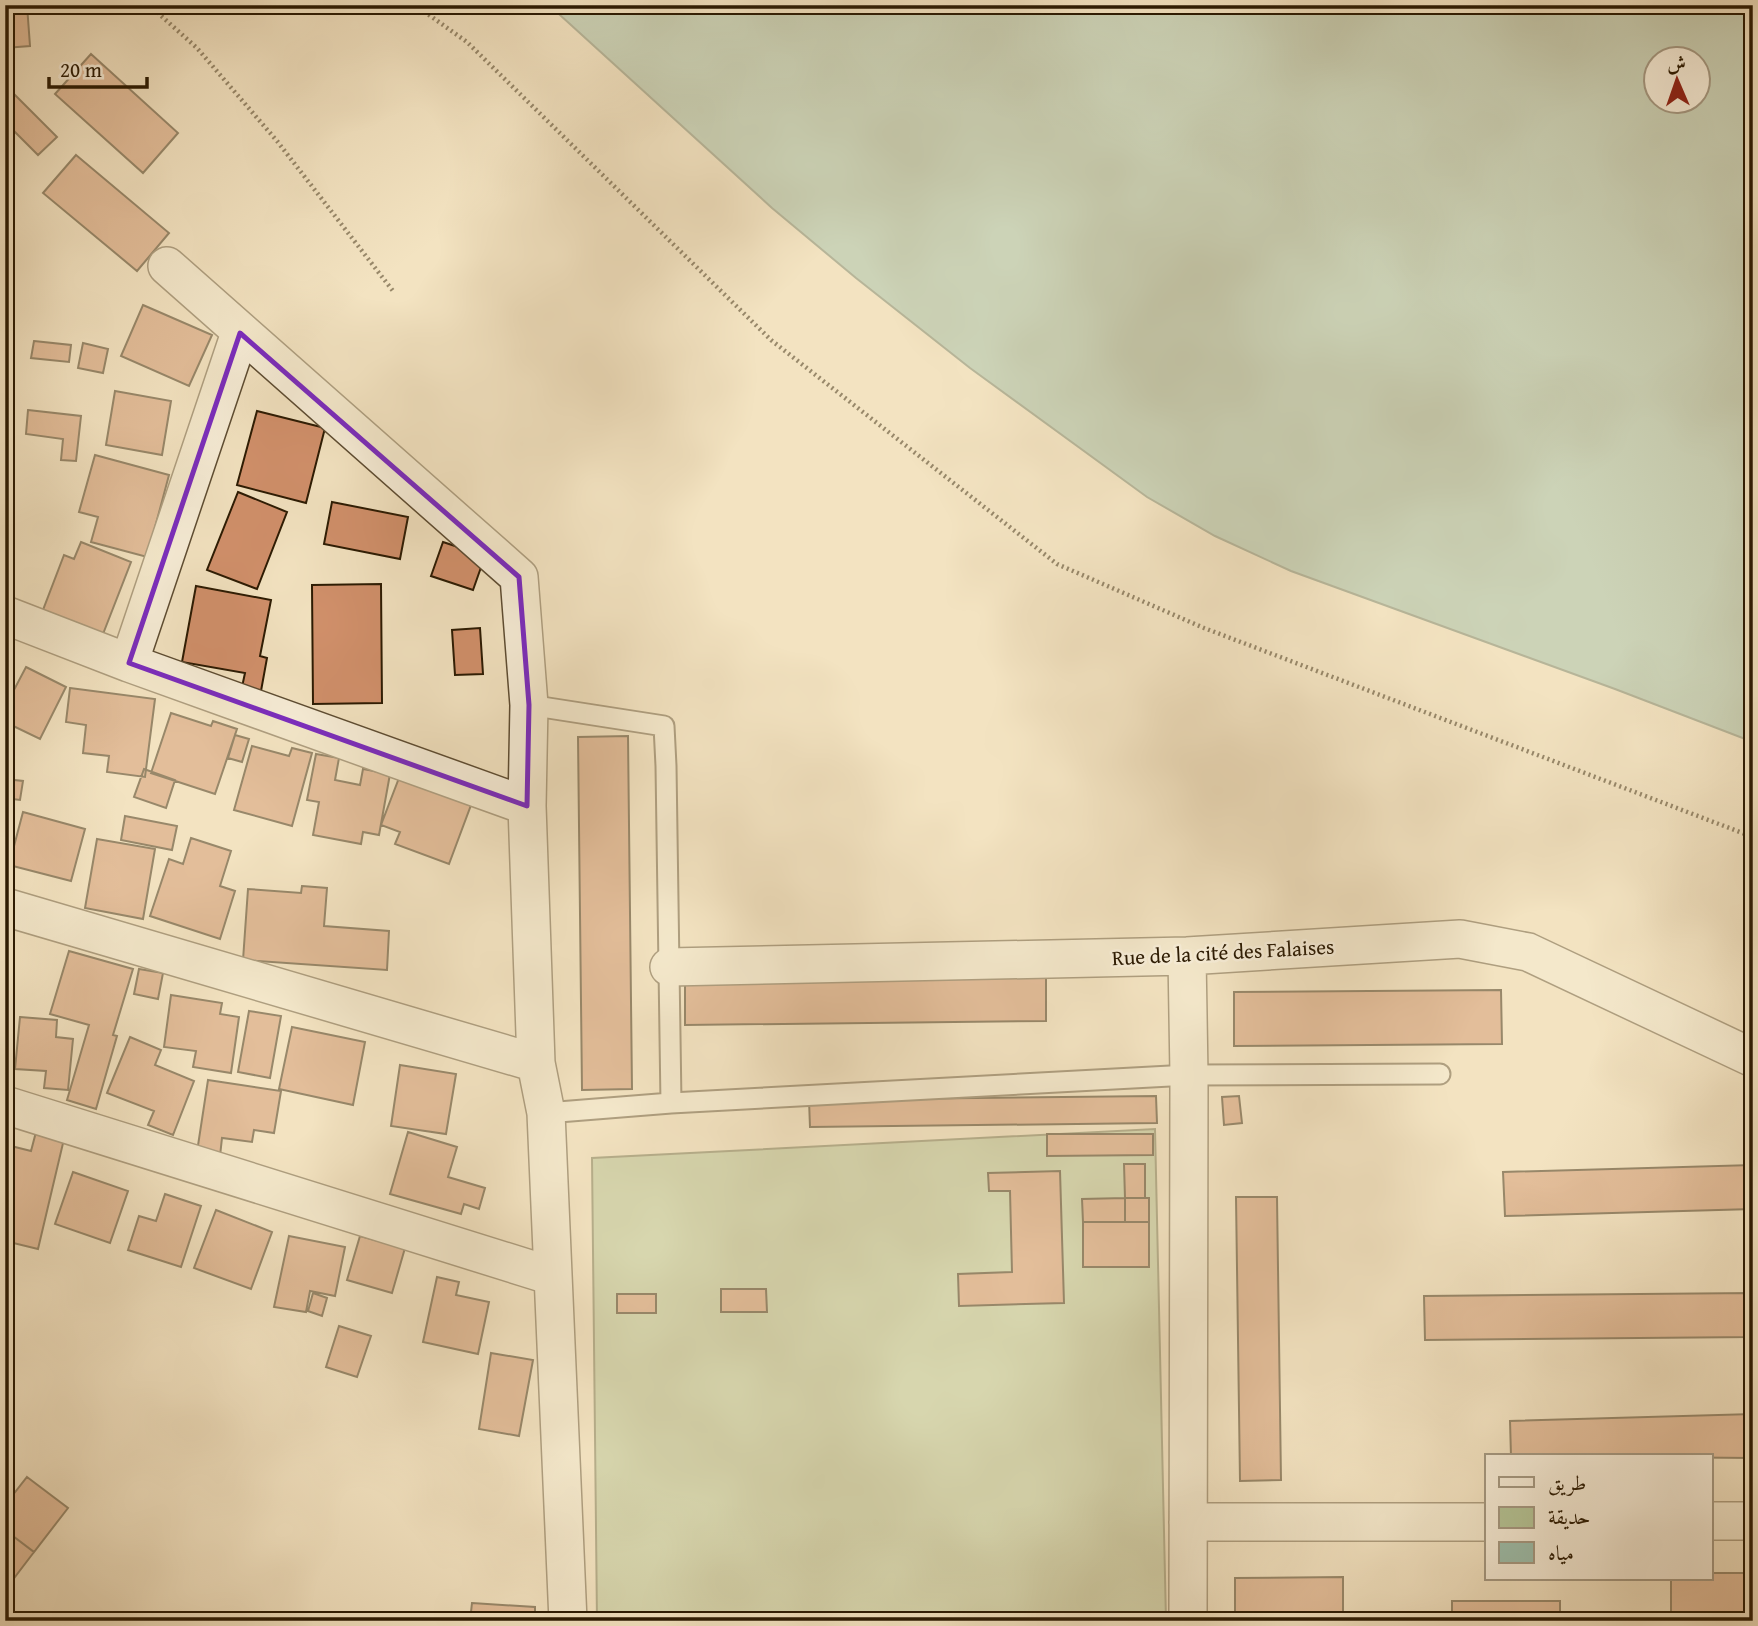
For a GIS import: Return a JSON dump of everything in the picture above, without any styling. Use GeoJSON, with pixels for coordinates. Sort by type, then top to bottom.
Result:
{"type":"FeatureCollection","features":[{"type":"Feature","properties":{"kind":"street"},"geometry":{"type":"LineString","coordinates":[[167,266],[519,577],[529,705],[527,806],[536,1063],[546,1112],[568,1621]]}},
{"type":"Feature","properties":{"kind":"street"},"geometry":{"type":"LineString","coordinates":[[129,663],[240,332]]}},
{"type":"Feature","properties":{"kind":"street"},"geometry":{"type":"LineString","coordinates":[[5,615],[129,663],[527,806]]}},
{"type":"Feature","properties":{"kind":"street"},"geometry":{"type":"LineString","coordinates":[[5,907],[536,1063]]}},
{"type":"Feature","properties":{"kind":"street","name":"Rue de la cité des Falaises"},"geometry":{"type":"LineString","coordinates":[[669,967],[1187,956],[1460,940],[1528,952],[1753,1058]]}},
{"type":"Feature","properties":{"kind":"street"},"geometry":{"type":"LineString","coordinates":[[1187,956],[1188,1621]]}},
{"type":"Feature","properties":{"kind":"street"},"geometry":{"type":"LineString","coordinates":[[5,1105],[552,1276]]}},
{"type":"Feature","properties":{"kind":"street"},"geometry":{"type":"LineString","coordinates":[[1712,1521],[1753,1521]]}},
{"type":"Feature","properties":{"kind":"street"},"geometry":{"type":"LineString","coordinates":[[1188,1522],[1485,1522]]}},
{"type":"Feature","properties":{"kind":"lane"},"geometry":{"type":"LineString","coordinates":[[529,705],[664,726],[671,1103]]}},
{"type":"Feature","properties":{"kind":"lane"},"geometry":{"type":"LineString","coordinates":[[546,1112],[1189,1075],[1440,1074]]}},
{"type":"Feature","properties":{"kind":"path"},"geometry":{"type":"LineString","coordinates":[[149,5],[197,48],[277,141],[393,291]]}},
{"type":"Feature","properties":{"kind":"path"},"geometry":{"type":"LineString","coordinates":[[415,5],[467,42],[771,340],[1057,565],[1204,628],[1753,837]]}},
{"type":"Feature","properties":{"kind":"highlighted area"},"geometry":{"type":"Polygon","coordinates":[[[240,333],[519,577],[529,705],[527,806],[129,663],[240,333]]]}},
{"type":"Feature","properties":{"kind":"green space"},"geometry":{"type":"Polygon","coordinates":[[[1155,1129],[1166,1621],[597,1621],[592,1158],[1155,1129]]]}},
{"type":"Feature","properties":{"kind":"water"},"geometry":{"type":"Polygon","coordinates":[[[549,5],[1753,5],[1753,742],[1291,571],[1215,536],[1147,497],[970,368],[772,208],[549,5]]]}},
{"type":"Feature","properties":{"kind":"building"},"geometry":{"type":"Polygon","coordinates":[[[5,5],[27,5],[30,46],[5,48],[5,5]]]}},
{"type":"Feature","properties":{"kind":"building"},"geometry":{"type":"Polygon","coordinates":[[[91,54],[178,133],[143,173],[55,94],[91,54]]]}},
{"type":"Feature","properties":{"kind":"building"},"geometry":{"type":"Polygon","coordinates":[[[5,85],[57,137],[38,155],[5,122],[5,85]]]}},
{"type":"Feature","properties":{"kind":"building"},"geometry":{"type":"Polygon","coordinates":[[[76,155],[169,233],[137,271],[43,193],[76,155]]]}},
{"type":"Feature","properties":{"kind":"building"},"geometry":{"type":"Polygon","coordinates":[[[143,305],[212,335],[189,386],[121,356],[143,305]]]}},
{"type":"Feature","properties":{"kind":"building"},"geometry":{"type":"Polygon","coordinates":[[[34,341],[71,345],[69,362],[31,358],[34,341]]]}},
{"type":"Feature","properties":{"kind":"building"},"geometry":{"type":"Polygon","coordinates":[[[83,343],[108,349],[103,373],[78,368],[83,343]]]}},
{"type":"Feature","properties":{"kind":"building"},"geometry":{"type":"Polygon","coordinates":[[[115,391],[171,401],[162,455],[106,445],[115,391]]]}},
{"type":"Feature","properties":{"kind":"building"},"geometry":{"type":"Polygon","coordinates":[[[28,410],[81,416],[76,461],[61,460],[63,439],[26,434],[28,410]]]}},
{"type":"Feature","properties":{"kind":"building"},"geometry":{"type":"Polygon","coordinates":[[[257,411],[325,428],[306,503],[237,485],[257,411]]]}},
{"type":"Feature","properties":{"kind":"building"},"geometry":{"type":"Polygon","coordinates":[[[95,455],[169,475],[153,535],[151,558],[91,542],[98,517],[79,512],[95,455]]]}},
{"type":"Feature","properties":{"kind":"building"},"geometry":{"type":"Polygon","coordinates":[[[238,492],[287,512],[257,589],[207,570],[238,492]]]}},
{"type":"Feature","properties":{"kind":"building"},"geometry":{"type":"Polygon","coordinates":[[[332,502],[408,517],[400,559],[324,544],[332,502]]]}},
{"type":"Feature","properties":{"kind":"building"},"geometry":{"type":"Polygon","coordinates":[[[81,542],[131,562],[103,634],[43,610],[64,555],[74,559],[81,542]]]}},
{"type":"Feature","properties":{"kind":"building"},"geometry":{"type":"Polygon","coordinates":[[[443,542],[485,556],[473,590],[431,576],[443,542]]]}},
{"type":"Feature","properties":{"kind":"building"},"geometry":{"type":"Polygon","coordinates":[[[381,584],[382,703],[313,704],[312,585],[381,584]]]}},
{"type":"Feature","properties":{"kind":"building"},"geometry":{"type":"Polygon","coordinates":[[[196,586],[271,600],[260,656],[267,658],[261,691],[242,687],[245,673],[182,662],[196,586]]]}},
{"type":"Feature","properties":{"kind":"building"},"geometry":{"type":"Polygon","coordinates":[[[480,628],[483,674],[455,675],[452,630],[480,628]]]}},
{"type":"Feature","properties":{"kind":"building"},"geometry":{"type":"Polygon","coordinates":[[[26,667],[66,687],[40,739],[5,722],[5,707],[26,667]]]}},
{"type":"Feature","properties":{"kind":"building"},"geometry":{"type":"Polygon","coordinates":[[[70,688],[155,699],[145,777],[107,772],[109,756],[83,753],[86,725],[66,722],[70,688]]]}},
{"type":"Feature","properties":{"kind":"building"},"geometry":{"type":"Polygon","coordinates":[[[171,713],[211,726],[213,721],[237,729],[215,794],[151,773],[171,713]]]}},
{"type":"Feature","properties":{"kind":"building"},"geometry":{"type":"Polygon","coordinates":[[[235,735],[249,739],[242,762],[228,758],[235,735]]]}},
{"type":"Feature","properties":{"kind":"building"},"geometry":{"type":"Polygon","coordinates":[[[628,736],[632,1089],[582,1090],[578,737],[628,736]]]}},
{"type":"Feature","properties":{"kind":"building"},"geometry":{"type":"Polygon","coordinates":[[[252,746],[289,756],[292,748],[312,753],[292,826],[234,810],[252,746]]]}},
{"type":"Feature","properties":{"kind":"building"},"geometry":{"type":"Polygon","coordinates":[[[316,754],[339,758],[335,780],[360,785],[363,769],[390,774],[379,835],[363,832],[361,844],[313,835],[319,802],[307,800],[316,754]]]}},
{"type":"Feature","properties":{"kind":"building"},"geometry":{"type":"Polygon","coordinates":[[[144,769],[175,780],[166,808],[134,797],[144,769]]]}},
{"type":"Feature","properties":{"kind":"building"},"geometry":{"type":"Polygon","coordinates":[[[399,778],[471,805],[449,864],[395,844],[400,832],[381,825],[399,778]]]}},
{"type":"Feature","properties":{"kind":"building"},"geometry":{"type":"Polygon","coordinates":[[[5,779],[23,781],[20,800],[5,798],[5,779]]]}},
{"type":"Feature","properties":{"kind":"building"},"geometry":{"type":"Polygon","coordinates":[[[5,805],[13,807],[5,840],[5,805]]]}},
{"type":"Feature","properties":{"kind":"building"},"geometry":{"type":"Polygon","coordinates":[[[23,812],[85,829],[71,881],[9,865],[23,812]]]}},
{"type":"Feature","properties":{"kind":"building"},"geometry":{"type":"Polygon","coordinates":[[[125,816],[177,826],[172,850],[121,840],[125,816]]]}},
{"type":"Feature","properties":{"kind":"building"},"geometry":{"type":"Polygon","coordinates":[[[191,838],[231,851],[220,886],[235,891],[220,939],[150,916],[169,859],[183,864],[191,838]]]}},
{"type":"Feature","properties":{"kind":"building"},"geometry":{"type":"Polygon","coordinates":[[[97,839],[155,849],[143,919],[85,908],[97,839]]]}},
{"type":"Feature","properties":{"kind":"building"},"geometry":{"type":"Polygon","coordinates":[[[302,886],[327,888],[324,926],[389,931],[387,970],[243,960],[248,889],[301,893],[302,886]]]}},
{"type":"Feature","properties":{"kind":"building"},"geometry":{"type":"Polygon","coordinates":[[[69,951],[133,969],[113,1035],[117,1036],[96,1109],[67,1100],[89,1025],[50,1014],[69,951]]]}},
{"type":"Feature","properties":{"kind":"building"},"geometry":{"type":"Polygon","coordinates":[[[139,969],[163,973],[158,999],[134,994],[139,969]]]}},
{"type":"Feature","properties":{"kind":"building"},"geometry":{"type":"Polygon","coordinates":[[[1046,977],[1046,1021],[685,1025],[685,981],[1046,977]]]}},
{"type":"Feature","properties":{"kind":"building"},"geometry":{"type":"Polygon","coordinates":[[[1501,990],[1502,1044],[1234,1046],[1234,992],[1501,990]]]}},
{"type":"Feature","properties":{"kind":"building"},"geometry":{"type":"Polygon","coordinates":[[[171,995],[222,1003],[220,1014],[239,1017],[231,1073],[193,1067],[196,1051],[164,1047],[171,995]]]}},
{"type":"Feature","properties":{"kind":"building"},"geometry":{"type":"Polygon","coordinates":[[[249,1011],[281,1016],[270,1078],[238,1072],[249,1011]]]}},
{"type":"Feature","properties":{"kind":"building"},"geometry":{"type":"Polygon","coordinates":[[[20,1017],[57,1020],[56,1037],[73,1039],[68,1090],[44,1088],[46,1071],[15,1069],[20,1017]]]}},
{"type":"Feature","properties":{"kind":"building"},"geometry":{"type":"Polygon","coordinates":[[[292,1027],[365,1042],[353,1105],[279,1089],[292,1027]]]}},
{"type":"Feature","properties":{"kind":"building"},"geometry":{"type":"Polygon","coordinates":[[[130,1037],[161,1050],[155,1065],[194,1081],[173,1135],[148,1125],[154,1111],[107,1093],[130,1037]]]}},
{"type":"Feature","properties":{"kind":"building"},"geometry":{"type":"Polygon","coordinates":[[[400,1065],[456,1074],[446,1134],[391,1126],[400,1065]]]}},
{"type":"Feature","properties":{"kind":"building"},"geometry":{"type":"Polygon","coordinates":[[[208,1080],[281,1091],[274,1133],[254,1130],[252,1142],[222,1138],[220,1156],[197,1152],[208,1080]]]}},
{"type":"Feature","properties":{"kind":"building"},"geometry":{"type":"Polygon","coordinates":[[[1156,1096],[1157,1123],[810,1127],[809,1100],[1156,1096]]]}},
{"type":"Feature","properties":{"kind":"building"},"geometry":{"type":"Polygon","coordinates":[[[1239,1096],[1242,1123],[1224,1125],[1222,1097],[1239,1096]]]}},
{"type":"Feature","properties":{"kind":"building"},"geometry":{"type":"Polygon","coordinates":[[[5,1124],[12,1126],[7,1145],[31,1151],[36,1132],[64,1139],[38,1249],[5,1241],[5,1124]]]}},
{"type":"Feature","properties":{"kind":"building"},"geometry":{"type":"Polygon","coordinates":[[[408,1132],[457,1147],[448,1177],[485,1188],[479,1209],[464,1204],[461,1214],[390,1194],[408,1132]]]}},
{"type":"Feature","properties":{"kind":"building"},"geometry":{"type":"Polygon","coordinates":[[[1047,1134],[1153,1134],[1153,1155],[1047,1156],[1047,1134]]]}},
{"type":"Feature","properties":{"kind":"building"},"geometry":{"type":"Polygon","coordinates":[[[1124,1164],[1145,1164],[1145,1198],[1125,1198],[1124,1164]]]}},
{"type":"Feature","properties":{"kind":"building"},"geometry":{"type":"Polygon","coordinates":[[[1753,1165],[1753,1209],[1505,1216],[1503,1172],[1753,1165]]]}},
{"type":"Feature","properties":{"kind":"building"},"geometry":{"type":"Polygon","coordinates":[[[1060,1171],[1064,1303],[959,1306],[958,1274],[1012,1272],[1010,1191],[989,1191],[988,1173],[1060,1171]]]}},
{"type":"Feature","properties":{"kind":"building"},"geometry":{"type":"Polygon","coordinates":[[[73,1172],[128,1191],[110,1243],[55,1224],[73,1172]]]}},
{"type":"Feature","properties":{"kind":"building"},"geometry":{"type":"Polygon","coordinates":[[[165,1194],[201,1206],[181,1267],[128,1250],[139,1216],[156,1221],[165,1194]]]}},
{"type":"Feature","properties":{"kind":"building"},"geometry":{"type":"Polygon","coordinates":[[[1236,1197],[1277,1197],[1281,1480],[1240,1481],[1236,1197]]]}},
{"type":"Feature","properties":{"kind":"building"},"geometry":{"type":"Polygon","coordinates":[[[1125,1198],[1149,1198],[1149,1222],[1125,1222],[1125,1198]]]}},
{"type":"Feature","properties":{"kind":"building"},"geometry":{"type":"Polygon","coordinates":[[[1125,1198],[1125,1222],[1083,1222],[1082,1199],[1125,1198]]]}},
{"type":"Feature","properties":{"kind":"building"},"geometry":{"type":"Polygon","coordinates":[[[216,1210],[272,1232],[251,1289],[194,1268],[216,1210]]]}},
{"type":"Feature","properties":{"kind":"building"},"geometry":{"type":"Polygon","coordinates":[[[1083,1222],[1149,1222],[1149,1267],[1083,1267],[1083,1222]]]}},
{"type":"Feature","properties":{"kind":"building"},"geometry":{"type":"Polygon","coordinates":[[[289,1236],[345,1247],[335,1296],[310,1291],[306,1312],[274,1307],[289,1236]]]}},
{"type":"Feature","properties":{"kind":"building"},"geometry":{"type":"Polygon","coordinates":[[[360,1236],[405,1248],[392,1293],[347,1280],[360,1236]]]}},
{"type":"Feature","properties":{"kind":"building"},"geometry":{"type":"Polygon","coordinates":[[[437,1277],[459,1282],[456,1295],[489,1302],[478,1354],[423,1342],[437,1277]]]}},
{"type":"Feature","properties":{"kind":"building"},"geometry":{"type":"Polygon","coordinates":[[[721,1289],[766,1289],[767,1312],[721,1312],[721,1289]]]}},
{"type":"Feature","properties":{"kind":"building"},"geometry":{"type":"Polygon","coordinates":[[[313,1293],[327,1298],[322,1316],[308,1311],[313,1293]]]}},
{"type":"Feature","properties":{"kind":"building"},"geometry":{"type":"Polygon","coordinates":[[[1753,1293],[1753,1337],[1425,1340],[1424,1296],[1753,1293]]]}},
{"type":"Feature","properties":{"kind":"building"},"geometry":{"type":"Polygon","coordinates":[[[617,1294],[656,1294],[656,1313],[617,1313],[617,1294]]]}},
{"type":"Feature","properties":{"kind":"building"},"geometry":{"type":"Polygon","coordinates":[[[339,1326],[371,1336],[357,1377],[326,1367],[339,1326]]]}},
{"type":"Feature","properties":{"kind":"building"},"geometry":{"type":"Polygon","coordinates":[[[491,1353],[533,1360],[519,1436],[479,1429],[491,1353]]]}},
{"type":"Feature","properties":{"kind":"building"},"geometry":{"type":"Polygon","coordinates":[[[1753,1414],[1753,1458],[1712,1458],[1712,1454],[1511,1454],[1510,1421],[1753,1414]]]}},
{"type":"Feature","properties":{"kind":"building"},"geometry":{"type":"Polygon","coordinates":[[[27,1477],[68,1508],[34,1552],[5,1530],[5,1505],[27,1477]]]}},
{"type":"Feature","properties":{"kind":"building"},"geometry":{"type":"Polygon","coordinates":[[[5,1530],[34,1552],[5,1590],[5,1530]]]}},
{"type":"Feature","properties":{"kind":"building"},"geometry":{"type":"Polygon","coordinates":[[[1712,1573],[1753,1573],[1753,1618],[1671,1619],[1671,1580],[1712,1580],[1712,1573]]]}},
{"type":"Feature","properties":{"kind":"building"},"geometry":{"type":"Polygon","coordinates":[[[1343,1577],[1343,1621],[1235,1621],[1235,1578],[1343,1577]]]}},
{"type":"Feature","properties":{"kind":"building"},"geometry":{"type":"Polygon","coordinates":[[[1452,1601],[1560,1601],[1560,1621],[1452,1621],[1452,1601]]]}},
{"type":"Feature","properties":{"kind":"building"},"geometry":{"type":"Polygon","coordinates":[[[472,1603],[535,1607],[535,1621],[470,1621],[472,1603]]]}}]}
